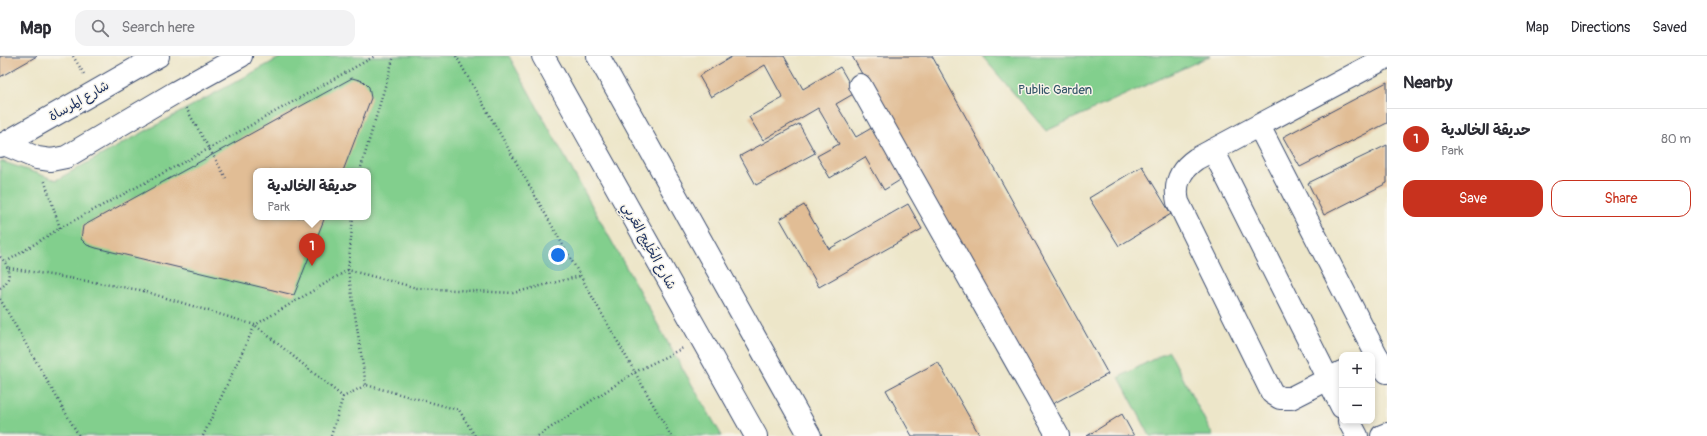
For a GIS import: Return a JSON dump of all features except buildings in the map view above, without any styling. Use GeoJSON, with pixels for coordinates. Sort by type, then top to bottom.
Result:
{"type":"FeatureCollection","features":[{"type":"Feature","properties":{"kind":"main road","name":"شارع المِرساة"},"geometry":{"type":"LineString","coordinates":[[2,145],[158,56]]}},
{"type":"Feature","properties":{"kind":"main road"},"geometry":{"type":"LineString","coordinates":[[2,145],[38,158],[51,160],[66,157],[176,92],[241,56]]}},
{"type":"Feature","properties":{"kind":"main road","name":"شارع الخَلِيج العَربِي"},"geometry":{"type":"LineString","coordinates":[[542,56],[756,436]]}},
{"type":"Feature","properties":{"kind":"main road"},"geometry":{"type":"LineString","coordinates":[[1335,375],[1286,399],[1276,396],[1269,388],[1178,202],[1176,193],[1179,176],[1184,169],[1196,159],[1387,57]]}},
{"type":"Feature","properties":{"kind":"main road"},"geometry":{"type":"LineString","coordinates":[[604,58],[810,436]]}},
{"type":"Feature","properties":{"kind":"main road"},"geometry":{"type":"LineString","coordinates":[[860,85],[1058,436]]}},
{"type":"Feature","properties":{"kind":"main road"},"geometry":{"type":"LineString","coordinates":[[1259,126],[1381,358]]}},
{"type":"Feature","properties":{"kind":"main road"},"geometry":{"type":"LineString","coordinates":[[1213,150],[1335,375],[1339,393]]}},
{"type":"Feature","properties":{"kind":"main road"},"geometry":{"type":"LineString","coordinates":[[1382,436],[1387,434]]}},
{"type":"Feature","properties":{"kind":"path"},"geometry":{"type":"LineString","coordinates":[[6,262],[60,228],[210,148],[375,56]]}},
{"type":"Feature","properties":{"kind":"path"},"geometry":{"type":"LineString","coordinates":[[361,168],[394,56]]}},
{"type":"Feature","properties":{"kind":"path"},"geometry":{"type":"LineString","coordinates":[[456,56],[671,436]]}},
{"type":"Feature","properties":{"kind":"path"},"geometry":{"type":"LineString","coordinates":[[176,92],[210,148],[226,178]]}},
{"type":"Feature","properties":{"kind":"path"},"geometry":{"type":"LineString","coordinates":[[38,158],[60,228]]}},
{"type":"Feature","properties":{"kind":"path"},"geometry":{"type":"LineString","coordinates":[[353,220],[348,270],[366,385]]}},
{"type":"Feature","properties":{"kind":"path"},"geometry":{"type":"LineString","coordinates":[[0,257],[6,262],[9,268],[9,277],[4,286],[0,288]]}},
{"type":"Feature","properties":{"kind":"path"},"geometry":{"type":"LineString","coordinates":[[9,268],[140,290],[254,326],[343,397]]}},
{"type":"Feature","properties":{"kind":"path"},"geometry":{"type":"LineString","coordinates":[[203,436],[254,326],[348,270],[417,288],[514,293],[580,276]]}},
{"type":"Feature","properties":{"kind":"path"},"geometry":{"type":"LineString","coordinates":[[0,299],[79,436]]}},
{"type":"Feature","properties":{"kind":"path"},"geometry":{"type":"LineString","coordinates":[[538,436],[635,372],[701,339]]}},
{"type":"Feature","properties":{"kind":"path"},"geometry":{"type":"LineString","coordinates":[[331,436],[343,397],[366,385],[460,410],[474,436]]}},
{"type":"Feature","properties":{"kind":"green space"},"geometry":{"type":"Polygon","coordinates":[[[283,56],[509,56],[673,352],[722,436],[0,436],[1,161],[56,180],[283,56]]]}},
{"type":"Feature","properties":{"kind":"green space","name":"Public Garden"},"geometry":{"type":"Polygon","coordinates":[[[982,56],[1210,56],[1046,131],[982,56]]]}},
{"type":"Feature","properties":{"kind":"green space"},"geometry":{"type":"Polygon","coordinates":[[[1169,351],[1213,436],[1150,436],[1119,377],[1169,351]]]}},
{"type":"Feature","properties":{"kind":"place","name":"حديقة الخالدية"},"geometry":{"type":"Point","coordinates":[312,266]}}]}
